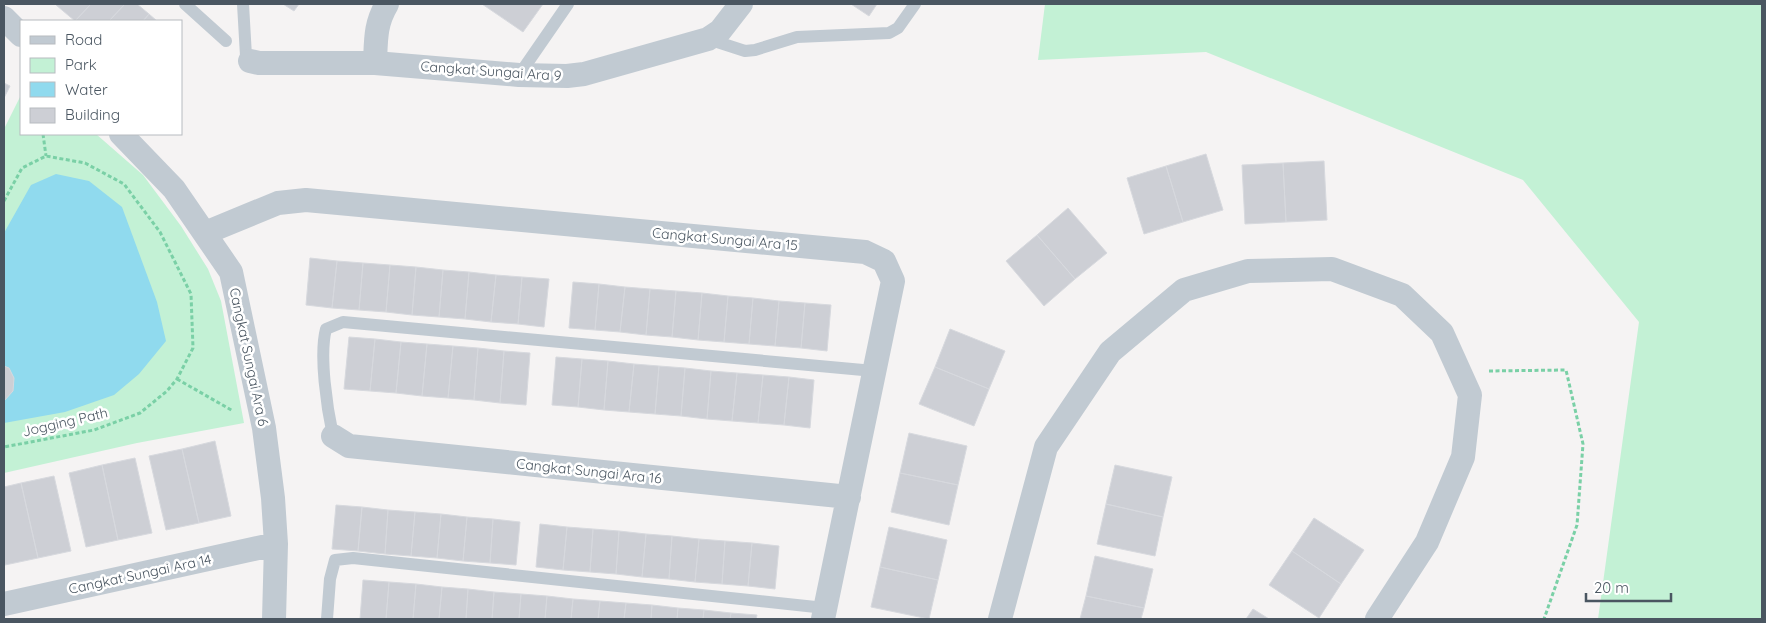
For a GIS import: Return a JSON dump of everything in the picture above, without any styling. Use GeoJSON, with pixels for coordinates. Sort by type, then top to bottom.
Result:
{"type":"FeatureCollection","features":[{"type":"Feature","properties":{"kind":"street"},"geometry":{"type":"LineString","coordinates":[[375,63],[376,30],[380,16],[387,4]]}},
{"type":"Feature","properties":{"kind":"street","name":"Cangkat Sungai Ara 9"},"geometry":{"type":"LineString","coordinates":[[250,61],[259,63],[375,63],[567,76],[584,74],[708,39],[720,31],[741,4]]}},
{"type":"Feature","properties":{"kind":"street"},"geometry":{"type":"LineString","coordinates":[[4,18],[20,34]]}},
{"type":"Feature","properties":{"kind":"street","name":"Cangkat Sungai Ara 6"},"geometry":{"type":"LineString","coordinates":[[122,135],[174,189],[231,272],[264,428],[273,498],[276,544],[274,619]]}},
{"type":"Feature","properties":{"kind":"street","name":"Cangkat Sungai Ara 15"},"geometry":{"type":"LineString","coordinates":[[205,233],[278,203],[306,200],[865,252],[884,261],[893,280],[824,614]]}},
{"type":"Feature","properties":{"kind":"street"},"geometry":{"type":"LineString","coordinates":[[1000,619],[1046,447],[1110,352],[1184,290],[1248,271],[1332,269],[1402,295],[1442,333],[1470,395],[1463,457],[1427,542],[1377,619]]}},
{"type":"Feature","properties":{"kind":"street","name":"Cangkat Sungai Ara 16"},"geometry":{"type":"LineString","coordinates":[[333,436],[349,446],[849,497]]}},
{"type":"Feature","properties":{"kind":"street","name":"Cangkat Sungai Ara 14"},"geometry":{"type":"LineString","coordinates":[[4,604],[276,544]]}},
{"type":"Feature","properties":{"kind":"lane"},"geometry":{"type":"LineString","coordinates":[[185,4],[226,41]]}},
{"type":"Feature","properties":{"kind":"lane"},"geometry":{"type":"LineString","coordinates":[[243,4],[246,56],[250,61]]}},
{"type":"Feature","properties":{"kind":"lane"},"geometry":{"type":"LineString","coordinates":[[519,74],[568,4]]}},
{"type":"Feature","properties":{"kind":"lane"},"geometry":{"type":"LineString","coordinates":[[708,39],[745,51],[755,50],[797,37],[889,34],[898,28],[915,4]]}},
{"type":"Feature","properties":{"kind":"lane"},"geometry":{"type":"LineString","coordinates":[[333,436],[329,416],[322,342],[326,329],[343,322],[874,371]]}},
{"type":"Feature","properties":{"kind":"lane"},"geometry":{"type":"LineString","coordinates":[[327,619],[330,579],[335,560],[353,558],[824,614]]}},
{"type":"Feature","properties":{"kind":"path"},"geometry":{"type":"LineString","coordinates":[[4,201],[22,168],[46,156],[43,135]]}},
{"type":"Feature","properties":{"kind":"path","name":"Jogging Path"},"geometry":{"type":"LineString","coordinates":[[4,447],[94,430],[140,413],[167,391],[177,379],[193,348],[191,294],[160,232],[124,184],[85,163],[46,156]]}},
{"type":"Feature","properties":{"kind":"path"},"geometry":{"type":"LineString","coordinates":[[1488,371],[1566,370],[1583,444],[1577,525],[1544,619]]}},
{"type":"Feature","properties":{"kind":"path"},"geometry":{"type":"LineString","coordinates":[[177,379],[264,428]]}},
{"type":"Feature","properties":{"kind":"green space"},"geometry":{"type":"Polygon","coordinates":[[[1045,4],[1762,4],[1762,619],[1598,619],[1639,322],[1523,180],[1206,52],[1038,60],[1045,4]]]}},
{"type":"Feature","properties":{"kind":"green space"},"geometry":{"type":"Polygon","coordinates":[[[20,97],[20,135],[97,135],[143,175],[181,226],[208,269],[221,301],[244,423],[137,443],[4,473],[4,129],[20,97]]]}},
{"type":"Feature","properties":{"kind":"water"},"geometry":{"type":"Polygon","coordinates":[[[56,174],[89,181],[122,207],[157,302],[166,341],[139,374],[114,395],[65,412],[4,423],[4,233],[31,185],[56,174]]]}},
{"type":"Feature","properties":{"kind":"building"},"geometry":{"type":"Polygon","coordinates":[[[56,4],[91,4],[76,20],[56,4]]]}},
{"type":"Feature","properties":{"kind":"building"},"geometry":{"type":"Polygon","coordinates":[[[91,4],[125,4],[110,20],[76,20],[91,4]]]}},
{"type":"Feature","properties":{"kind":"building"},"geometry":{"type":"Polygon","coordinates":[[[125,4],[137,4],[149,14],[144,20],[110,20],[125,4]]]}},
{"type":"Feature","properties":{"kind":"building"},"geometry":{"type":"Polygon","coordinates":[[[283,4],[299,4],[294,11],[283,4]]]}},
{"type":"Feature","properties":{"kind":"building"},"geometry":{"type":"Polygon","coordinates":[[[482,4],[543,4],[523,32],[482,4]]]}},
{"type":"Feature","properties":{"kind":"building"},"geometry":{"type":"Polygon","coordinates":[[[851,4],[877,4],[869,16],[851,4]]]}},
{"type":"Feature","properties":{"kind":"building"},"geometry":{"type":"Polygon","coordinates":[[[149,14],[156,20],[144,20],[149,14]]]}},
{"type":"Feature","properties":{"kind":"building"},"geometry":{"type":"Polygon","coordinates":[[[4,83],[10,86],[4,98],[4,83]]]}},
{"type":"Feature","properties":{"kind":"building"},"geometry":{"type":"Polygon","coordinates":[[[1206,154],[1223,210],[1183,222],[1166,166],[1206,154]]]}},
{"type":"Feature","properties":{"kind":"building"},"geometry":{"type":"Polygon","coordinates":[[[1324,161],[1327,220],[1286,222],[1283,163],[1324,161]]]}},
{"type":"Feature","properties":{"kind":"building"},"geometry":{"type":"Polygon","coordinates":[[[1283,163],[1286,222],[1245,224],[1242,165],[1283,163]]]}},
{"type":"Feature","properties":{"kind":"building"},"geometry":{"type":"Polygon","coordinates":[[[1166,166],[1183,222],[1144,234],[1127,178],[1166,166]]]}},
{"type":"Feature","properties":{"kind":"building"},"geometry":{"type":"Polygon","coordinates":[[[1068,208],[1107,253],[1075,279],[1037,235],[1068,208]]]}},
{"type":"Feature","properties":{"kind":"building"},"geometry":{"type":"Polygon","coordinates":[[[1037,235],[1075,279],[1044,306],[1006,261],[1037,235]]]}},
{"type":"Feature","properties":{"kind":"building"},"geometry":{"type":"Polygon","coordinates":[[[310,258],[337,261],[332,308],[306,305],[310,258]]]}},
{"type":"Feature","properties":{"kind":"building"},"geometry":{"type":"Polygon","coordinates":[[[337,261],[363,263],[359,310],[332,308],[337,261]]]}},
{"type":"Feature","properties":{"kind":"building"},"geometry":{"type":"Polygon","coordinates":[[[363,263],[390,265],[386,312],[359,310],[363,263]]]}},
{"type":"Feature","properties":{"kind":"building"},"geometry":{"type":"Polygon","coordinates":[[[390,265],[416,267],[412,315],[386,312],[390,265]]]}},
{"type":"Feature","properties":{"kind":"building"},"geometry":{"type":"Polygon","coordinates":[[[416,267],[443,270],[439,317],[412,315],[416,267]]]}},
{"type":"Feature","properties":{"kind":"building"},"geometry":{"type":"Polygon","coordinates":[[[443,270],[469,272],[465,319],[439,317],[443,270]]]}},
{"type":"Feature","properties":{"kind":"building"},"geometry":{"type":"Polygon","coordinates":[[[469,272],[496,275],[491,322],[465,319],[469,272]]]}},
{"type":"Feature","properties":{"kind":"building"},"geometry":{"type":"Polygon","coordinates":[[[496,275],[522,277],[518,324],[491,322],[496,275]]]}},
{"type":"Feature","properties":{"kind":"building"},"geometry":{"type":"Polygon","coordinates":[[[522,277],[549,279],[544,327],[518,324],[522,277]]]}},
{"type":"Feature","properties":{"kind":"building"},"geometry":{"type":"Polygon","coordinates":[[[573,282],[599,284],[595,330],[569,328],[573,282]]]}},
{"type":"Feature","properties":{"kind":"building"},"geometry":{"type":"Polygon","coordinates":[[[599,284],[625,287],[620,332],[595,330],[599,284]]]}},
{"type":"Feature","properties":{"kind":"building"},"geometry":{"type":"Polygon","coordinates":[[[625,287],[650,289],[646,335],[620,332],[625,287]]]}},
{"type":"Feature","properties":{"kind":"building"},"geometry":{"type":"Polygon","coordinates":[[[650,289],[676,291],[672,337],[646,335],[650,289]]]}},
{"type":"Feature","properties":{"kind":"building"},"geometry":{"type":"Polygon","coordinates":[[[676,291],[702,293],[698,340],[672,337],[676,291]]]}},
{"type":"Feature","properties":{"kind":"building"},"geometry":{"type":"Polygon","coordinates":[[[702,293],[728,296],[724,342],[698,340],[702,293]]]}},
{"type":"Feature","properties":{"kind":"building"},"geometry":{"type":"Polygon","coordinates":[[[728,296],[753,298],[749,344],[724,342],[728,296]]]}},
{"type":"Feature","properties":{"kind":"building"},"geometry":{"type":"Polygon","coordinates":[[[753,298],[779,301],[775,346],[749,344],[753,298]]]}},
{"type":"Feature","properties":{"kind":"building"},"geometry":{"type":"Polygon","coordinates":[[[779,301],[805,303],[801,348],[775,346],[779,301]]]}},
{"type":"Feature","properties":{"kind":"building"},"geometry":{"type":"Polygon","coordinates":[[[805,303],[831,305],[827,351],[801,348],[805,303]]]}},
{"type":"Feature","properties":{"kind":"building"},"geometry":{"type":"Polygon","coordinates":[[[950,329],[1005,351],[989,389],[935,367],[950,329]]]}},
{"type":"Feature","properties":{"kind":"building"},"geometry":{"type":"Polygon","coordinates":[[[349,337],[375,339],[370,391],[344,389],[349,337]]]}},
{"type":"Feature","properties":{"kind":"building"},"geometry":{"type":"Polygon","coordinates":[[[375,339],[401,342],[396,393],[370,391],[375,339]]]}},
{"type":"Feature","properties":{"kind":"building"},"geometry":{"type":"Polygon","coordinates":[[[401,342],[427,344],[422,396],[396,393],[401,342]]]}},
{"type":"Feature","properties":{"kind":"building"},"geometry":{"type":"Polygon","coordinates":[[[427,344],[453,346],[448,398],[422,396],[427,344]]]}},
{"type":"Feature","properties":{"kind":"building"},"geometry":{"type":"Polygon","coordinates":[[[453,346],[478,348],[474,400],[448,398],[453,346]]]}},
{"type":"Feature","properties":{"kind":"building"},"geometry":{"type":"Polygon","coordinates":[[[478,348],[504,351],[500,403],[474,400],[478,348]]]}},
{"type":"Feature","properties":{"kind":"building"},"geometry":{"type":"Polygon","coordinates":[[[504,351],[530,353],[526,405],[500,403],[504,351]]]}},
{"type":"Feature","properties":{"kind":"building"},"geometry":{"type":"Polygon","coordinates":[[[556,357],[582,359],[578,407],[552,405],[556,357]]]}},
{"type":"Feature","properties":{"kind":"building"},"geometry":{"type":"Polygon","coordinates":[[[582,359],[608,361],[604,410],[578,407],[582,359]]]}},
{"type":"Feature","properties":{"kind":"building"},"geometry":{"type":"Polygon","coordinates":[[[608,361],[634,364],[629,412],[604,410],[608,361]]]}},
{"type":"Feature","properties":{"kind":"building"},"geometry":{"type":"Polygon","coordinates":[[[634,364],[659,366],[655,414],[629,412],[634,364]]]}},
{"type":"Feature","properties":{"kind":"building"},"geometry":{"type":"Polygon","coordinates":[[[4,366],[9,368],[14,378],[13,391],[4,401],[4,366]]]}},
{"type":"Feature","properties":{"kind":"building"},"geometry":{"type":"Polygon","coordinates":[[[659,366],[685,368],[681,416],[655,414],[659,366]]]}},
{"type":"Feature","properties":{"kind":"building"},"geometry":{"type":"Polygon","coordinates":[[[935,367],[989,389],[974,426],[919,404],[935,367]]]}},
{"type":"Feature","properties":{"kind":"building"},"geometry":{"type":"Polygon","coordinates":[[[685,368],[711,371],[707,419],[681,416],[685,368]]]}},
{"type":"Feature","properties":{"kind":"building"},"geometry":{"type":"Polygon","coordinates":[[[711,371],[737,373],[732,421],[707,419],[711,371]]]}},
{"type":"Feature","properties":{"kind":"building"},"geometry":{"type":"Polygon","coordinates":[[[737,373],[763,375],[758,423],[732,421],[737,373]]]}},
{"type":"Feature","properties":{"kind":"building"},"geometry":{"type":"Polygon","coordinates":[[[763,375],[789,377],[784,425],[758,423],[763,375]]]}},
{"type":"Feature","properties":{"kind":"building"},"geometry":{"type":"Polygon","coordinates":[[[789,377],[814,380],[810,428],[784,425],[789,377]]]}},
{"type":"Feature","properties":{"kind":"building"},"geometry":{"type":"Polygon","coordinates":[[[909,433],[967,446],[958,485],[900,473],[909,433]]]}},
{"type":"Feature","properties":{"kind":"building"},"geometry":{"type":"Polygon","coordinates":[[[215,441],[231,516],[199,523],[182,449],[215,441]]]}},
{"type":"Feature","properties":{"kind":"building"},"geometry":{"type":"Polygon","coordinates":[[[182,449],[199,523],[166,530],[149,456],[182,449]]]}},
{"type":"Feature","properties":{"kind":"building"},"geometry":{"type":"Polygon","coordinates":[[[135,458],[152,533],[118,540],[102,465],[135,458]]]}},
{"type":"Feature","properties":{"kind":"building"},"geometry":{"type":"Polygon","coordinates":[[[102,465],[118,540],[86,547],[69,473],[102,465]]]}},
{"type":"Feature","properties":{"kind":"building"},"geometry":{"type":"Polygon","coordinates":[[[1115,465],[1172,477],[1163,517],[1106,504],[1115,465]]]}},
{"type":"Feature","properties":{"kind":"building"},"geometry":{"type":"Polygon","coordinates":[[[900,473],[958,485],[949,525],[891,512],[900,473]]]}},
{"type":"Feature","properties":{"kind":"building"},"geometry":{"type":"Polygon","coordinates":[[[54,476],[71,551],[38,558],[21,483],[54,476]]]}},
{"type":"Feature","properties":{"kind":"building"},"geometry":{"type":"Polygon","coordinates":[[[21,483],[38,558],[5,565],[4,487],[21,483]]]}},
{"type":"Feature","properties":{"kind":"building"},"geometry":{"type":"Polygon","coordinates":[[[1106,504],[1163,517],[1155,556],[1097,544],[1106,504]]]}},
{"type":"Feature","properties":{"kind":"building"},"geometry":{"type":"Polygon","coordinates":[[[336,505],[362,507],[358,551],[332,549],[336,505]]]}},
{"type":"Feature","properties":{"kind":"building"},"geometry":{"type":"Polygon","coordinates":[[[362,507],[388,510],[385,554],[358,551],[362,507]]]}},
{"type":"Feature","properties":{"kind":"building"},"geometry":{"type":"Polygon","coordinates":[[[388,510],[415,512],[411,556],[385,554],[388,510]]]}},
{"type":"Feature","properties":{"kind":"building"},"geometry":{"type":"Polygon","coordinates":[[[415,512],[441,514],[437,558],[411,556],[415,512]]]}},
{"type":"Feature","properties":{"kind":"building"},"geometry":{"type":"Polygon","coordinates":[[[441,514],[467,517],[463,561],[437,558],[441,514]]]}},
{"type":"Feature","properties":{"kind":"building"},"geometry":{"type":"Polygon","coordinates":[[[467,517],[493,519],[490,563],[463,561],[467,517]]]}},
{"type":"Feature","properties":{"kind":"building"},"geometry":{"type":"Polygon","coordinates":[[[1314,518],[1364,550],[1341,584],[1292,551],[1314,518]]]}},
{"type":"Feature","properties":{"kind":"building"},"geometry":{"type":"Polygon","coordinates":[[[493,519],[520,522],[516,565],[490,563],[493,519]]]}},
{"type":"Feature","properties":{"kind":"building"},"geometry":{"type":"Polygon","coordinates":[[[540,524],[567,527],[563,570],[536,567],[540,524]]]}},
{"type":"Feature","properties":{"kind":"building"},"geometry":{"type":"Polygon","coordinates":[[[567,527],[593,529],[590,572],[563,570],[567,527]]]}},
{"type":"Feature","properties":{"kind":"building"},"geometry":{"type":"Polygon","coordinates":[[[889,527],[947,540],[938,580],[880,567],[889,527]]]}},
{"type":"Feature","properties":{"kind":"building"},"geometry":{"type":"Polygon","coordinates":[[[593,529],[619,531],[616,574],[590,572],[593,529]]]}},
{"type":"Feature","properties":{"kind":"building"},"geometry":{"type":"Polygon","coordinates":[[[619,531],[646,534],[642,577],[616,574],[619,531]]]}},
{"type":"Feature","properties":{"kind":"building"},"geometry":{"type":"Polygon","coordinates":[[[646,534],[672,536],[669,579],[642,577],[646,534]]]}},
{"type":"Feature","properties":{"kind":"building"},"geometry":{"type":"Polygon","coordinates":[[[672,536],[699,539],[695,582],[669,579],[672,536]]]}},
{"type":"Feature","properties":{"kind":"building"},"geometry":{"type":"Polygon","coordinates":[[[699,539],[725,541],[722,584],[695,582],[699,539]]]}},
{"type":"Feature","properties":{"kind":"building"},"geometry":{"type":"Polygon","coordinates":[[[725,541],[752,543],[748,586],[722,584],[725,541]]]}},
{"type":"Feature","properties":{"kind":"building"},"geometry":{"type":"Polygon","coordinates":[[[752,543],[779,546],[775,589],[748,586],[752,543]]]}},
{"type":"Feature","properties":{"kind":"building"},"geometry":{"type":"Polygon","coordinates":[[[1292,551],[1341,584],[1319,618],[1269,585],[1292,551]]]}},
{"type":"Feature","properties":{"kind":"building"},"geometry":{"type":"Polygon","coordinates":[[[1095,556],[1153,569],[1144,608],[1086,596],[1095,556]]]}},
{"type":"Feature","properties":{"kind":"building"},"geometry":{"type":"Polygon","coordinates":[[[880,567],[938,580],[929,619],[871,607],[880,567]]]}},
{"type":"Feature","properties":{"kind":"building"},"geometry":{"type":"Polygon","coordinates":[[[363,580],[389,582],[386,619],[360,619],[363,580]]]}},
{"type":"Feature","properties":{"kind":"building"},"geometry":{"type":"Polygon","coordinates":[[[389,582],[416,584],[413,619],[386,619],[389,582]]]}},
{"type":"Feature","properties":{"kind":"building"},"geometry":{"type":"Polygon","coordinates":[[[416,584],[442,587],[439,619],[413,619],[416,584]]]}},
{"type":"Feature","properties":{"kind":"building"},"geometry":{"type":"Polygon","coordinates":[[[442,587],[468,589],[466,619],[439,619],[442,587]]]}},
{"type":"Feature","properties":{"kind":"building"},"geometry":{"type":"Polygon","coordinates":[[[468,589],[494,592],[492,619],[466,619],[468,589]]]}},
{"type":"Feature","properties":{"kind":"building"},"geometry":{"type":"Polygon","coordinates":[[[494,592],[521,594],[519,619],[492,619],[494,592]]]}},
{"type":"Feature","properties":{"kind":"building"},"geometry":{"type":"Polygon","coordinates":[[[521,594],[547,596],[545,619],[519,619],[521,594]]]}},
{"type":"Feature","properties":{"kind":"building"},"geometry":{"type":"Polygon","coordinates":[[[547,596],[573,599],[571,619],[545,619],[547,596]]]}},
{"type":"Feature","properties":{"kind":"building"},"geometry":{"type":"Polygon","coordinates":[[[1086,596],[1144,608],[1141,619],[1080,619],[1086,596]]]}},
{"type":"Feature","properties":{"kind":"building"},"geometry":{"type":"Polygon","coordinates":[[[573,599],[600,601],[598,619],[571,619],[573,599]]]}},
{"type":"Feature","properties":{"kind":"building"},"geometry":{"type":"Polygon","coordinates":[[[600,601],[626,603],[624,619],[598,619],[600,601]]]}},
{"type":"Feature","properties":{"kind":"building"},"geometry":{"type":"Polygon","coordinates":[[[626,603],[652,605],[651,619],[624,619],[626,603]]]}},
{"type":"Feature","properties":{"kind":"building"},"geometry":{"type":"Polygon","coordinates":[[[652,605],[678,608],[677,619],[651,619],[652,605]]]}},
{"type":"Feature","properties":{"kind":"building"},"geometry":{"type":"Polygon","coordinates":[[[678,608],[704,610],[703,619],[677,619],[678,608]]]}},
{"type":"Feature","properties":{"kind":"building"},"geometry":{"type":"Polygon","coordinates":[[[1253,609],[1269,619],[1246,619],[1253,609]]]}},
{"type":"Feature","properties":{"kind":"building"},"geometry":{"type":"Polygon","coordinates":[[[704,610],[731,613],[730,619],[703,619],[704,610]]]}},
{"type":"Feature","properties":{"kind":"building"},"geometry":{"type":"Polygon","coordinates":[[[731,613],[757,615],[756,619],[730,619],[731,613]]]}}]}
